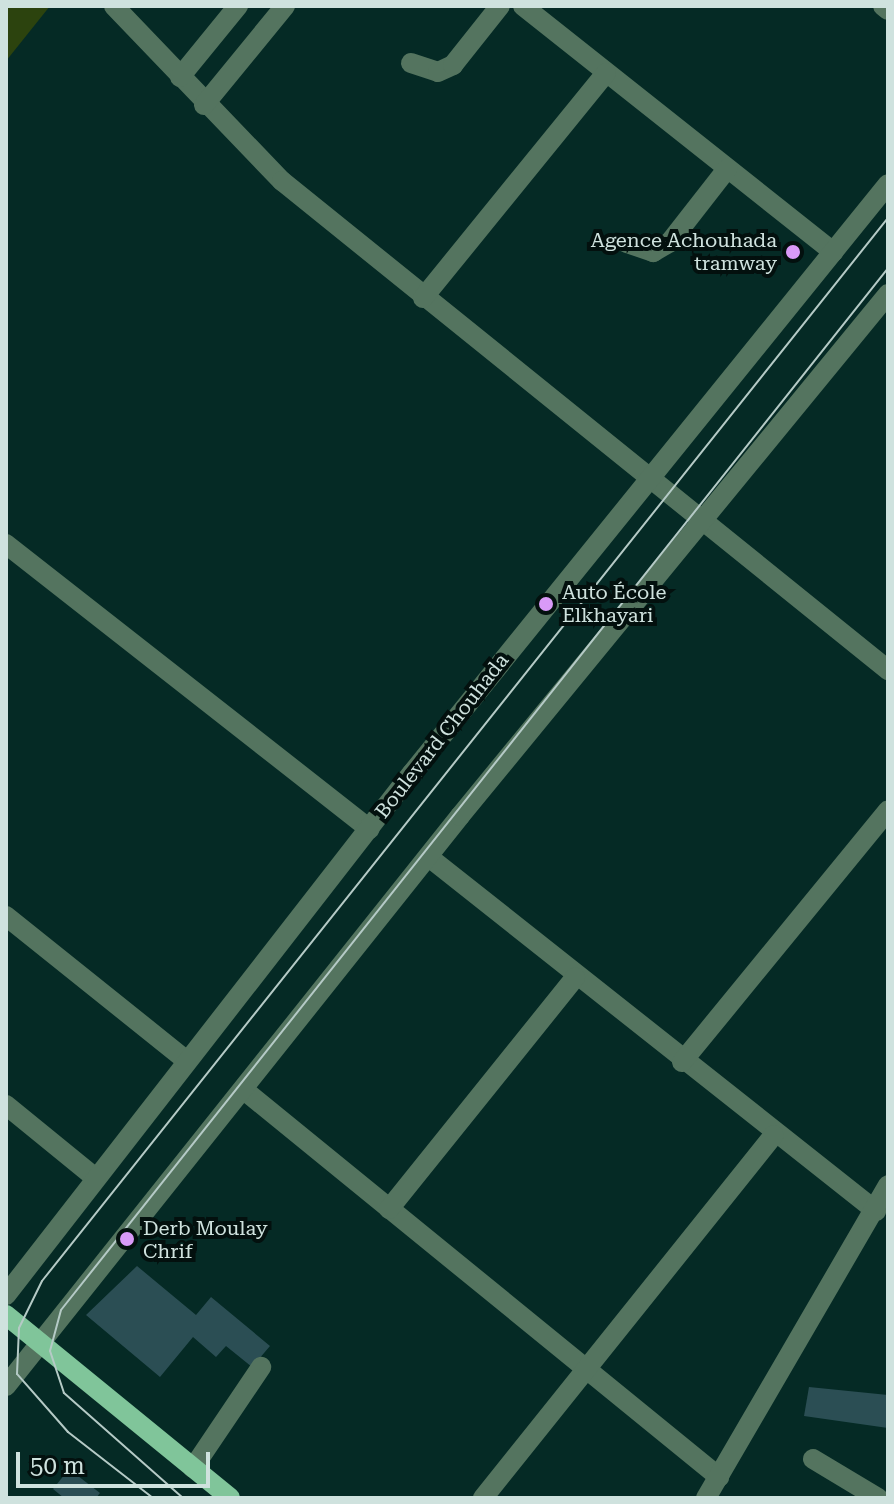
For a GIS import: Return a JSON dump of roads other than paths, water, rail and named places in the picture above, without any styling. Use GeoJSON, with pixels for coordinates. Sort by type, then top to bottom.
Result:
{"type":"FeatureCollection","features":[{"type":"Feature","properties":{"kind":"main road"},"geometry":{"type":"LineString","coordinates":[[6,1315],[230,1498]]}},
{"type":"Feature","properties":{"kind":"street"},"geometry":{"type":"LineString","coordinates":[[114,6],[204,105],[282,181],[423,298],[884,659]]}},
{"type":"Feature","properties":{"kind":"street"},"geometry":{"type":"LineString","coordinates":[[180,77],[238,6]]}},
{"type":"Feature","properties":{"kind":"street"},"geometry":{"type":"LineString","coordinates":[[204,105],[285,6]]}},
{"type":"Feature","properties":{"kind":"street"},"geometry":{"type":"LineString","coordinates":[[411,63],[438,72],[453,65],[500,6]]}},
{"type":"Feature","properties":{"kind":"street"},"geometry":{"type":"LineString","coordinates":[[523,6],[833,252]]}},
{"type":"Feature","properties":{"kind":"street"},"geometry":{"type":"LineString","coordinates":[[883,6],[888,10]]}},
{"type":"Feature","properties":{"kind":"street"},"geometry":{"type":"LineString","coordinates":[[423,298],[606,73]]}},
{"type":"Feature","properties":{"kind":"street"},"geometry":{"type":"LineString","coordinates":[[627,243],[653,252],[670,242],[727,169]]}},
{"type":"Feature","properties":{"kind":"street","name":"Boulevard Chouhada"},"geometry":{"type":"LineString","coordinates":[[6,1295],[93,1176],[649,476],[888,184]]}},
{"type":"Feature","properties":{"kind":"street"},"geometry":{"type":"LineString","coordinates":[[6,1386],[702,519],[888,294]]}},
{"type":"Feature","properties":{"kind":"street"},"geometry":{"type":"LineString","coordinates":[[10,554],[369,829]]}},
{"type":"Feature","properties":{"kind":"street"},"geometry":{"type":"LineString","coordinates":[[682,1062],[888,810]]}},
{"type":"Feature","properties":{"kind":"street"},"geometry":{"type":"LineString","coordinates":[[430,858],[575,978],[876,1211]]}},
{"type":"Feature","properties":{"kind":"street"},"geometry":{"type":"LineString","coordinates":[[6,916],[186,1060]]}},
{"type":"Feature","properties":{"kind":"street"},"geometry":{"type":"LineString","coordinates":[[389,1209],[575,978]]}},
{"type":"Feature","properties":{"kind":"street"},"geometry":{"type":"LineString","coordinates":[[244,1090],[719,1477]]}},
{"type":"Feature","properties":{"kind":"street"},"geometry":{"type":"LineString","coordinates":[[6,1105],[93,1176]]}},
{"type":"Feature","properties":{"kind":"street"},"geometry":{"type":"LineString","coordinates":[[483,1498],[584,1367],[774,1135]]}},
{"type":"Feature","properties":{"kind":"street"},"geometry":{"type":"LineString","coordinates":[[706,1498],[876,1211],[888,1185]]}},
{"type":"Feature","properties":{"kind":"street"},"geometry":{"type":"LineString","coordinates":[[193,1468],[261,1367]]}},
{"type":"Feature","properties":{"kind":"street"},"geometry":{"type":"LineString","coordinates":[[813,1459],[878,1498]]}},
{"type":"Feature","properties":{"kind":"tram line"},"geometry":{"type":"LineString","coordinates":[[153,1498],[68,1432],[17,1374],[19,1328],[42,1281],[888,218]]}},
{"type":"Feature","properties":{"kind":"tram line"},"geometry":{"type":"LineString","coordinates":[[183,1498],[64,1393],[50,1351],[61,1310],[888,268]]}},
{"type":"Feature","properties":{"kind":"place","name":"Agence Achouhada tramway"},"geometry":{"type":"Point","coordinates":[793,252]}},
{"type":"Feature","properties":{"kind":"place","name":"Auto École Elkhayari"},"geometry":{"type":"Point","coordinates":[546,604]}},
{"type":"Feature","properties":{"kind":"place","name":"Derb Moulay Chrif"},"geometry":{"type":"Point","coordinates":[127,1239]}}]}
